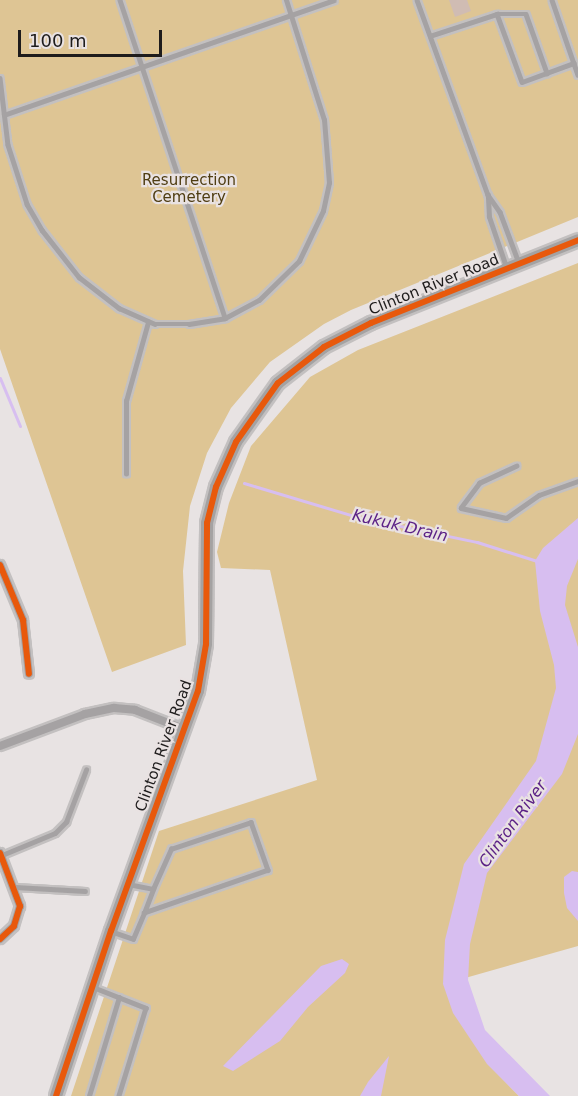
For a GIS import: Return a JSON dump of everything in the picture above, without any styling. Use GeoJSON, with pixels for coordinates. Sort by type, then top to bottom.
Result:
{"type":"FeatureCollection","features":[{"type":"Feature","properties":{"kind":"street","name":"Clinton River Road"},"geometry":{"type":"LineString","coordinates":[[56,1096],[203,669],[205,552],[211,503],[224,464],[247,423],[278,383],[324,347],[506,268],[578,240]]}},
{"type":"Feature","properties":{"kind":"street"},"geometry":{"type":"LineString","coordinates":[[0,565],[23,620],[29,674]]}},
{"type":"Feature","properties":{"kind":"street"},"geometry":{"type":"LineString","coordinates":[[0,746],[85,714],[114,708],[135,710],[184,729]]}},
{"type":"Feature","properties":{"kind":"street"},"geometry":{"type":"LineString","coordinates":[[0,939],[14,926],[19,913],[15,887],[1,854]]}},
{"type":"Feature","properties":{"kind":"lane"},"geometry":{"type":"LineString","coordinates":[[120,0],[140,68],[225,318]]}},
{"type":"Feature","properties":{"kind":"lane"},"geometry":{"type":"LineString","coordinates":[[0,78],[4,115],[16,175],[42,230],[79,277],[100,295],[148,322],[189,324],[225,318],[259,300],[299,261],[325,201],[329,153],[324,120],[286,0]]}},
{"type":"Feature","properties":{"kind":"lane"},"geometry":{"type":"LineString","coordinates":[[4,115],[334,0]]}},
{"type":"Feature","properties":{"kind":"lane"},"geometry":{"type":"LineString","coordinates":[[417,0],[488,195],[500,212],[519,263]]}},
{"type":"Feature","properties":{"kind":"lane"},"geometry":{"type":"LineString","coordinates":[[552,0],[578,75]]}},
{"type":"Feature","properties":{"kind":"lane"},"geometry":{"type":"LineString","coordinates":[[430,36],[496,14],[526,14],[547,73]]}},
{"type":"Feature","properties":{"kind":"lane"},"geometry":{"type":"LineString","coordinates":[[496,14],[522,82],[574,63]]}},
{"type":"Feature","properties":{"kind":"lane"},"geometry":{"type":"LineString","coordinates":[[488,195],[489,217],[506,268]]}},
{"type":"Feature","properties":{"kind":"lane"},"geometry":{"type":"LineString","coordinates":[[126,474],[126,401],[148,322]]}},
{"type":"Feature","properties":{"kind":"lane"},"geometry":{"type":"LineString","coordinates":[[517,466],[480,483],[461,508],[506,518],[539,495],[578,481]]}},
{"type":"Feature","properties":{"kind":"lane"},"geometry":{"type":"LineString","coordinates":[[1,854],[55,833],[66,822],[86,770]]}},
{"type":"Feature","properties":{"kind":"lane"},"geometry":{"type":"LineString","coordinates":[[111,931],[133,939],[171,849],[252,822],[268,870],[144,913]]}},
{"type":"Feature","properties":{"kind":"lane"},"geometry":{"type":"LineString","coordinates":[[128,884],[153,889]]}},
{"type":"Feature","properties":{"kind":"lane"},"geometry":{"type":"LineString","coordinates":[[15,887],[85,891]]}},
{"type":"Feature","properties":{"kind":"lane"},"geometry":{"type":"LineString","coordinates":[[93,987],[143,1005],[147,1012],[119,1096]]}},
{"type":"Feature","properties":{"kind":"lane"},"geometry":{"type":"LineString","coordinates":[[89,1096],[119,997]]}},
{"type":"Feature","properties":{"kind":"green space","name":"Resurrection Cemetery"},"geometry":{"type":"Polygon","coordinates":[[[0,0],[578,0],[578,217],[351,310],[324,324],[270,362],[231,408],[207,453],[190,506],[183,571],[186,645],[112,672],[0,349],[0,0]]]}},
{"type":"Feature","properties":{"kind":"green space"},"geometry":{"type":"Polygon","coordinates":[[[578,263],[578,946],[444,984],[488,1064],[519,1096],[71,1096],[159,831],[317,780],[270,570],[221,568],[217,552],[229,503],[251,446],[310,377],[358,350],[578,263]]]}},
{"type":"Feature","properties":{"kind":"water","name":"Clinton River"},"geometry":{"type":"Polygon","coordinates":[[[578,518],[578,559],[567,586],[565,605],[578,647],[578,734],[562,774],[487,873],[470,944],[468,980],[485,1030],[550,1096],[519,1096],[487,1064],[453,1013],[443,984],[445,940],[464,864],[536,761],[556,688],[554,665],[540,611],[535,561],[543,548],[578,518]]]}},
{"type":"Feature","properties":{"kind":"water"},"geometry":{"type":"Polygon","coordinates":[[[572,871],[578,872],[578,921],[567,908],[564,893],[564,877],[572,871]]]}},
{"type":"Feature","properties":{"kind":"water"},"geometry":{"type":"Polygon","coordinates":[[[342,959],[349,964],[345,973],[308,1007],[280,1041],[233,1071],[223,1066],[321,966],[342,959]]]}},
{"type":"Feature","properties":{"kind":"water"},"geometry":{"type":"Polygon","coordinates":[[[389,1056],[381,1096],[360,1096],[368,1082],[389,1056]]]}},
{"type":"Feature","properties":{"kind":"building"},"geometry":{"type":"Polygon","coordinates":[[[449,0],[467,0],[471,11],[455,17],[449,0]]]}},
{"type":"Feature","properties":{"kind":"waterway","name":"Kukuk Drain"},"geometry":{"type":"LineString","coordinates":[[0,378],[20,426]]}},
{"type":"Feature","properties":{"kind":"waterway","name":"Kukuk Drain"},"geometry":{"type":"LineString","coordinates":[[244,483],[357,517],[477,542],[537,561]]}},
{"type":"Feature","properties":{"kind":"cycle path"},"geometry":{"type":"LineString","coordinates":[[56,1096],[111,931],[198,691],[206,644],[207,523],[216,487],[236,442],[278,383],[324,347],[371,323],[578,240]]}},
{"type":"Feature","properties":{"kind":"cycle path"},"geometry":{"type":"LineString","coordinates":[[0,565],[23,620],[29,674]]}},
{"type":"Feature","properties":{"kind":"cycle path"},"geometry":{"type":"LineString","coordinates":[[0,853],[20,906],[14,926],[0,939]]}}]}
